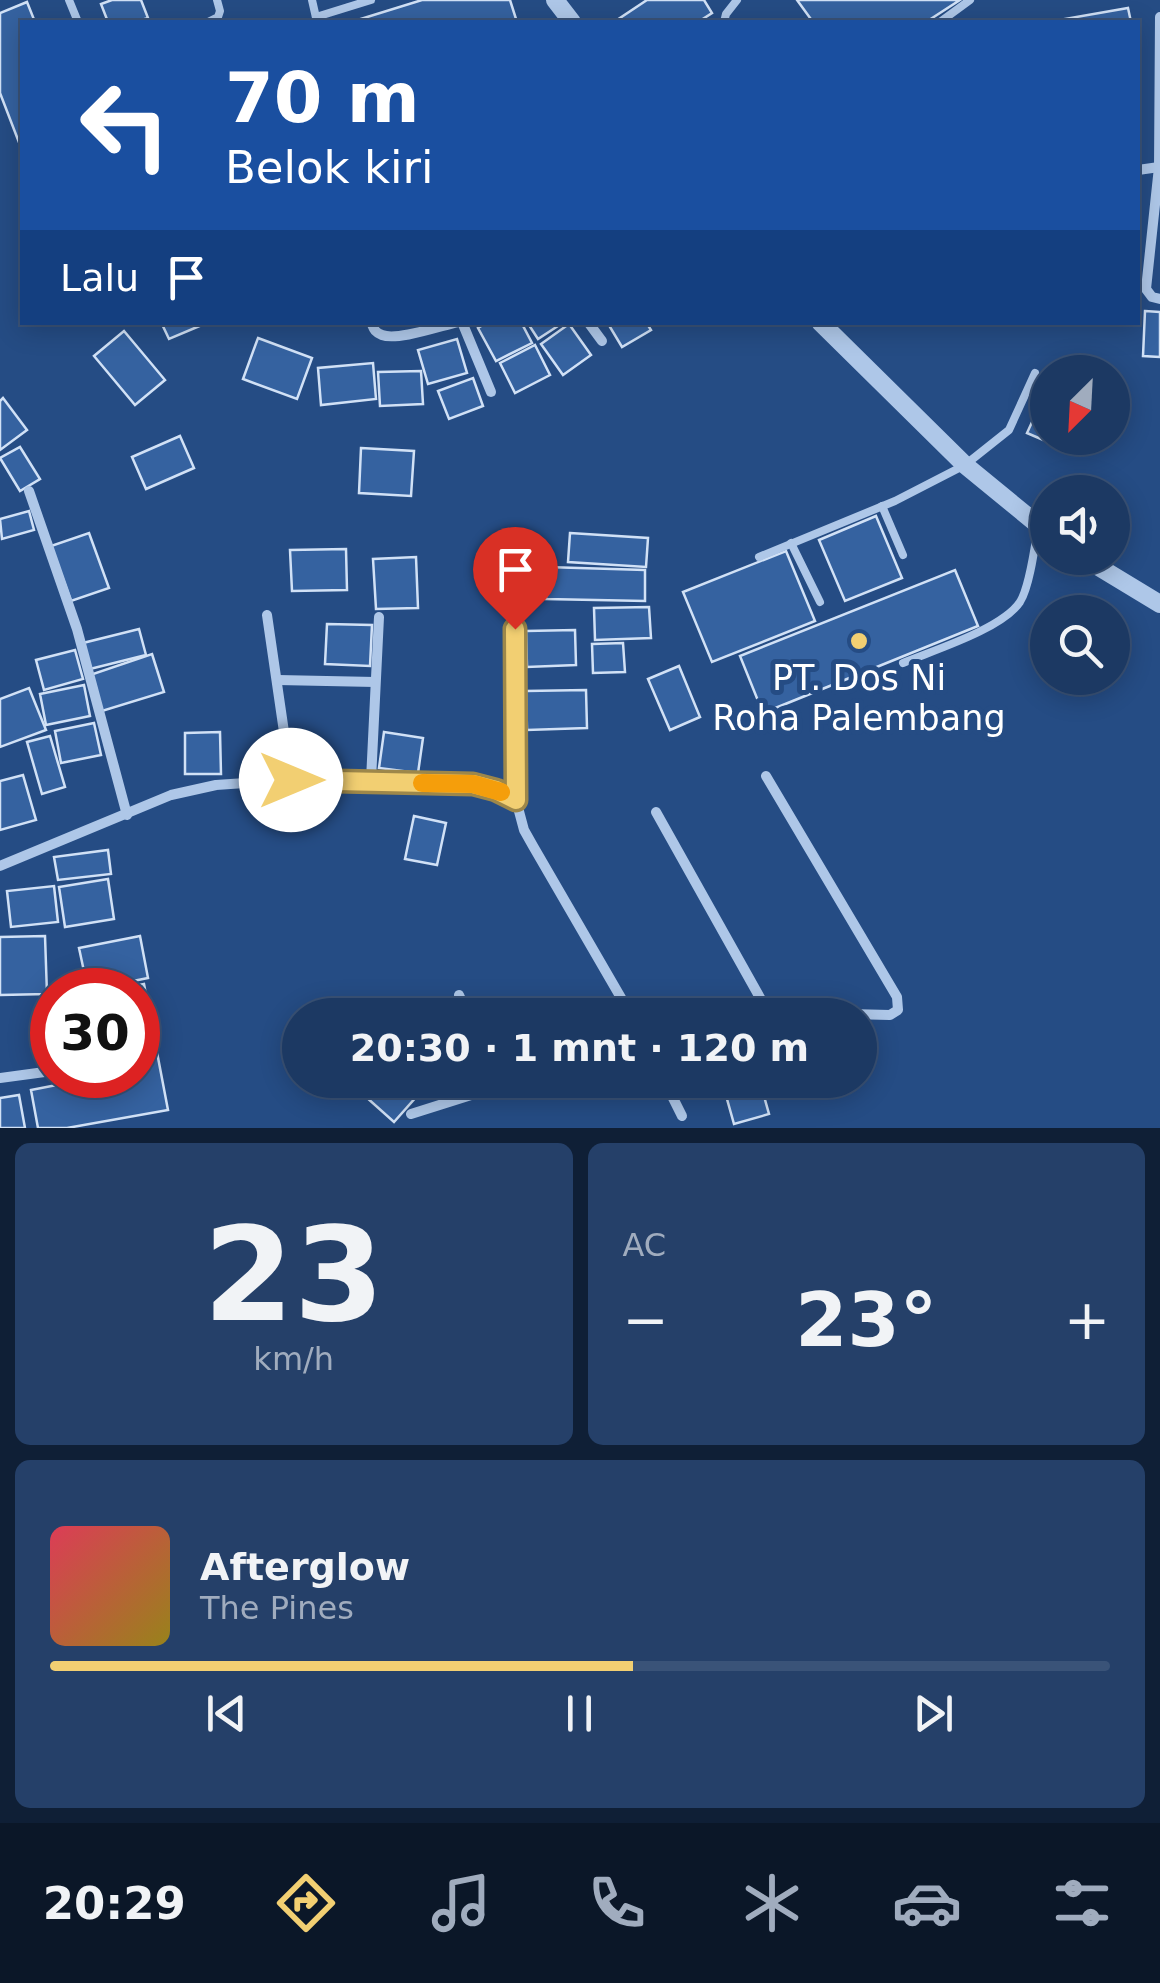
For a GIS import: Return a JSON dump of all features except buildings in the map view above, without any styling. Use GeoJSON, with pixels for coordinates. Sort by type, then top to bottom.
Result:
{"type":"FeatureCollection","features":[{"type":"Feature","properties":{"kind":"street"},"geometry":{"type":"LineString","coordinates":[[555,0],[570,20]]}},
{"type":"Feature","properties":{"kind":"street"},"geometry":{"type":"LineString","coordinates":[[1160,17],[1158,189],[1146,289],[1160,299]]}},
{"type":"Feature","properties":{"kind":"street"},"geometry":{"type":"LineString","coordinates":[[371,325],[380,334],[396,336],[446,325]]}},
{"type":"Feature","properties":{"kind":"street"},"geometry":{"type":"LineString","coordinates":[[461,325],[490,392]]}},
{"type":"Feature","properties":{"kind":"street"},"geometry":{"type":"LineString","coordinates":[[590,325],[602,341]]}},
{"type":"Feature","properties":{"kind":"street"},"geometry":{"type":"LineString","coordinates":[[823,325],[965,465],[1030,518]]}},
{"type":"Feature","properties":{"kind":"street"},"geometry":{"type":"LineString","coordinates":[[29,491],[77,629],[127,815]]}},
{"type":"Feature","properties":{"kind":"street"},"geometry":{"type":"LineString","coordinates":[[1112,575],[1160,604]]}},
{"type":"Feature","properties":{"kind":"street"},"geometry":{"type":"LineString","coordinates":[[267,615],[291,780]]}},
{"type":"Feature","properties":{"kind":"street"},"geometry":{"type":"LineString","coordinates":[[370,780],[379,617]]}},
{"type":"Feature","properties":{"kind":"street"},"geometry":{"type":"LineString","coordinates":[[515,629],[516,800],[524,830],[621,998]]}},
{"type":"Feature","properties":{"kind":"street"},"geometry":{"type":"LineString","coordinates":[[278,680],[375,682]]}},
{"type":"Feature","properties":{"kind":"street"},"geometry":{"type":"LineString","coordinates":[[766,776],[897,997],[898,1010],[890,1016],[877,1016]]}},
{"type":"Feature","properties":{"kind":"street"},"geometry":{"type":"LineString","coordinates":[[0,866],[172,796],[216,785],[291,780],[473,784],[516,800]]}},
{"type":"Feature","properties":{"kind":"street"},"geometry":{"type":"LineString","coordinates":[[656,812],[760,998]]}},
{"type":"Feature","properties":{"kind":"street"},"geometry":{"type":"LineString","coordinates":[[0,1078],[30,1074]]}},
{"type":"Feature","properties":{"kind":"street"},"geometry":{"type":"LineString","coordinates":[[411,1114],[458,1098]]}},
{"type":"Feature","properties":{"kind":"street"},"geometry":{"type":"LineString","coordinates":[[673,1098],[682,1116]]}},
{"type":"Feature","properties":{"kind":"lane"},"geometry":{"type":"LineString","coordinates":[[312,0],[317,20],[371,0]]}},
{"type":"Feature","properties":{"kind":"lane"},"geometry":{"type":"LineString","coordinates":[[943,20],[970,0]]}},
{"type":"Feature","properties":{"kind":"lane"},"geometry":{"type":"LineString","coordinates":[[759,557],[882,506],[965,465],[1009,430],[1030,384]]}},
{"type":"Feature","properties":{"kind":"lane"},"geometry":{"type":"LineString","coordinates":[[882,506],[903,555]]}},
{"type":"Feature","properties":{"kind":"lane"},"geometry":{"type":"LineString","coordinates":[[791,543],[820,602]]}},
{"type":"Feature","properties":{"kind":"lane"},"geometry":{"type":"LineString","coordinates":[[903,663],[994,625],[1022,600],[1030,568]]}},
{"type":"Feature","properties":{"kind":"slow traffic"},"geometry":{"type":"LineString","coordinates":[[422,783],[473,784],[501,792]]}},
{"type":"Feature","properties":{"kind":"place","name":"PT. Dos Ni Roha Palembang"},"geometry":{"type":"Point","coordinates":[859,641]}},
{"type":"Feature","properties":{"kind":"route"},"geometry":{"type":"LineString","coordinates":[[291,780],[473,784],[516,800],[515,629]]}}]}
